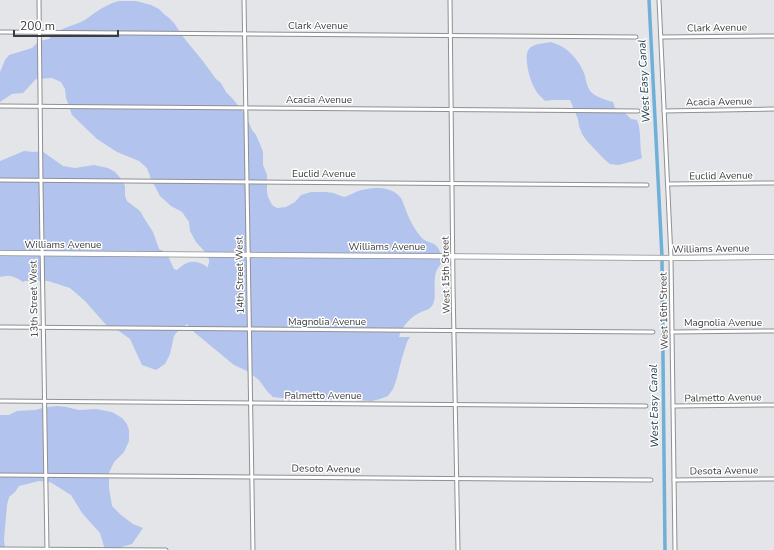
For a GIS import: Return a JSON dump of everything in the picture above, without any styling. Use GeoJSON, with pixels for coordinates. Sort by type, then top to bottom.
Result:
{"type":"FeatureCollection","features":[{"type":"Feature","properties":{"kind":"street","name":"13th Street West"},"geometry":{"type":"LineString","coordinates":[[39,0],[47,550]]}},
{"type":"Feature","properties":{"kind":"street","name":"14th Street West"},"geometry":{"type":"LineString","coordinates":[[244,0],[253,550]]}},
{"type":"Feature","properties":{"kind":"street","name":"West 15th Street"},"geometry":{"type":"LineString","coordinates":[[450,0],[458,550]]}},
{"type":"Feature","properties":{"kind":"street","name":"West 16th Street"},"geometry":{"type":"LineString","coordinates":[[659,0],[671,258],[675,550]]}},
{"type":"Feature","properties":{"kind":"street","name":"Clark Avenue"},"geometry":{"type":"LineString","coordinates":[[0,32],[636,37]]}},
{"type":"Feature","properties":{"kind":"street","name":"Clark Avenue"},"geometry":{"type":"LineString","coordinates":[[661,37],[774,36]]}},
{"type":"Feature","properties":{"kind":"street","name":"Acacia Avenue"},"geometry":{"type":"LineString","coordinates":[[0,106],[638,110]]}},
{"type":"Feature","properties":{"kind":"street","name":"Acacia Avenue"},"geometry":{"type":"LineString","coordinates":[[664,111],[774,110]]}},
{"type":"Feature","properties":{"kind":"street","name":"Euclid Avenue"},"geometry":{"type":"LineString","coordinates":[[0,180],[647,185]]}},
{"type":"Feature","properties":{"kind":"street","name":"Euclid Avenue"},"geometry":{"type":"LineString","coordinates":[[668,184],[774,183]]}},
{"type":"Feature","properties":{"kind":"street","name":"Williams Avenue"},"geometry":{"type":"LineString","coordinates":[[0,253],[453,257],[774,257]]}},
{"type":"Feature","properties":{"kind":"street","name":"Magnolia Avenue"},"geometry":{"type":"LineString","coordinates":[[0,327],[653,332]]}},
{"type":"Feature","properties":{"kind":"street","name":"Magnolia Avenue"},"geometry":{"type":"LineString","coordinates":[[672,332],[774,331]]}},
{"type":"Feature","properties":{"kind":"street","name":"Palmetto Avenue"},"geometry":{"type":"LineString","coordinates":[[0,401],[646,406]]}},
{"type":"Feature","properties":{"kind":"street","name":"Palmetto Avenue"},"geometry":{"type":"LineString","coordinates":[[673,406],[774,405]]}},
{"type":"Feature","properties":{"kind":"street","name":"Desoto Avenue"},"geometry":{"type":"LineString","coordinates":[[0,475],[651,480]]}},
{"type":"Feature","properties":{"kind":"street","name":"Desota Avenue"},"geometry":{"type":"LineString","coordinates":[[674,480],[774,479]]}},
{"type":"Feature","properties":{"kind":"street"},"geometry":{"type":"LineString","coordinates":[[0,549],[166,550]]}},
{"type":"Feature","properties":{"kind":"shaded area"},"geometry":{"type":"Polygon","coordinates":[[[119,1],[136,1],[151,5],[159,9],[168,17],[244,113],[263,152],[263,165],[267,175],[268,197],[272,205],[277,208],[286,207],[295,202],[301,195],[311,192],[333,193],[344,197],[363,190],[375,188],[387,189],[397,194],[401,198],[410,219],[421,237],[437,246],[441,254],[206,253],[196,242],[190,231],[189,222],[182,212],[171,206],[160,196],[147,168],[139,161],[117,152],[97,139],[72,115],[66,98],[65,89],[61,82],[52,78],[36,79],[23,93],[12,94],[0,102],[0,72],[9,55],[32,48],[39,41],[49,39],[60,30],[83,21],[104,7],[119,1]]]}},
{"type":"Feature","properties":{"kind":"shaded area"},"geometry":{"type":"Polygon","coordinates":[[[550,42],[562,46],[572,54],[580,64],[588,87],[592,93],[613,102],[615,108],[622,110],[631,119],[637,120],[642,158],[618,165],[610,164],[582,134],[578,119],[570,100],[545,101],[537,92],[529,75],[527,52],[533,46],[550,42]]]}},
{"type":"Feature","properties":{"kind":"shaded area"},"geometry":{"type":"Polygon","coordinates":[[[24,151],[42,151],[63,166],[75,168],[94,165],[108,168],[115,172],[125,186],[125,196],[127,201],[140,211],[153,232],[159,249],[165,253],[0,252],[0,161],[24,151]]]}},
{"type":"Feature","properties":{"kind":"shaded area"},"geometry":{"type":"Polygon","coordinates":[[[0,255],[168,256],[174,269],[177,270],[191,262],[198,262],[207,268],[209,262],[208,257],[441,259],[441,264],[437,269],[435,296],[432,306],[410,319],[400,333],[399,337],[410,337],[407,342],[396,381],[388,396],[372,401],[339,399],[314,400],[273,397],[259,380],[247,371],[234,365],[194,332],[187,324],[174,336],[170,354],[165,364],[156,370],[142,365],[130,339],[119,331],[107,326],[85,301],[70,288],[48,281],[23,282],[12,276],[0,277],[0,255]]]}},
{"type":"Feature","properties":{"kind":"shaded area"},"geometry":{"type":"Polygon","coordinates":[[[58,406],[79,410],[96,409],[112,412],[122,418],[127,424],[129,430],[129,441],[124,452],[114,462],[109,473],[109,488],[112,506],[133,524],[143,528],[132,544],[111,550],[105,550],[100,533],[82,513],[71,495],[50,482],[39,481],[19,486],[9,497],[4,539],[5,550],[0,550],[0,415],[9,415],[17,411],[58,406]]]}},
{"type":"Feature","properties":{"kind":"waterway","name":"West Easy Canal"},"geometry":{"type":"LineString","coordinates":[[649,0],[662,257]]}},
{"type":"Feature","properties":{"kind":"waterway","name":"West Easy Canal"},"geometry":{"type":"LineString","coordinates":[[662,261],[665,550]]}}]}
